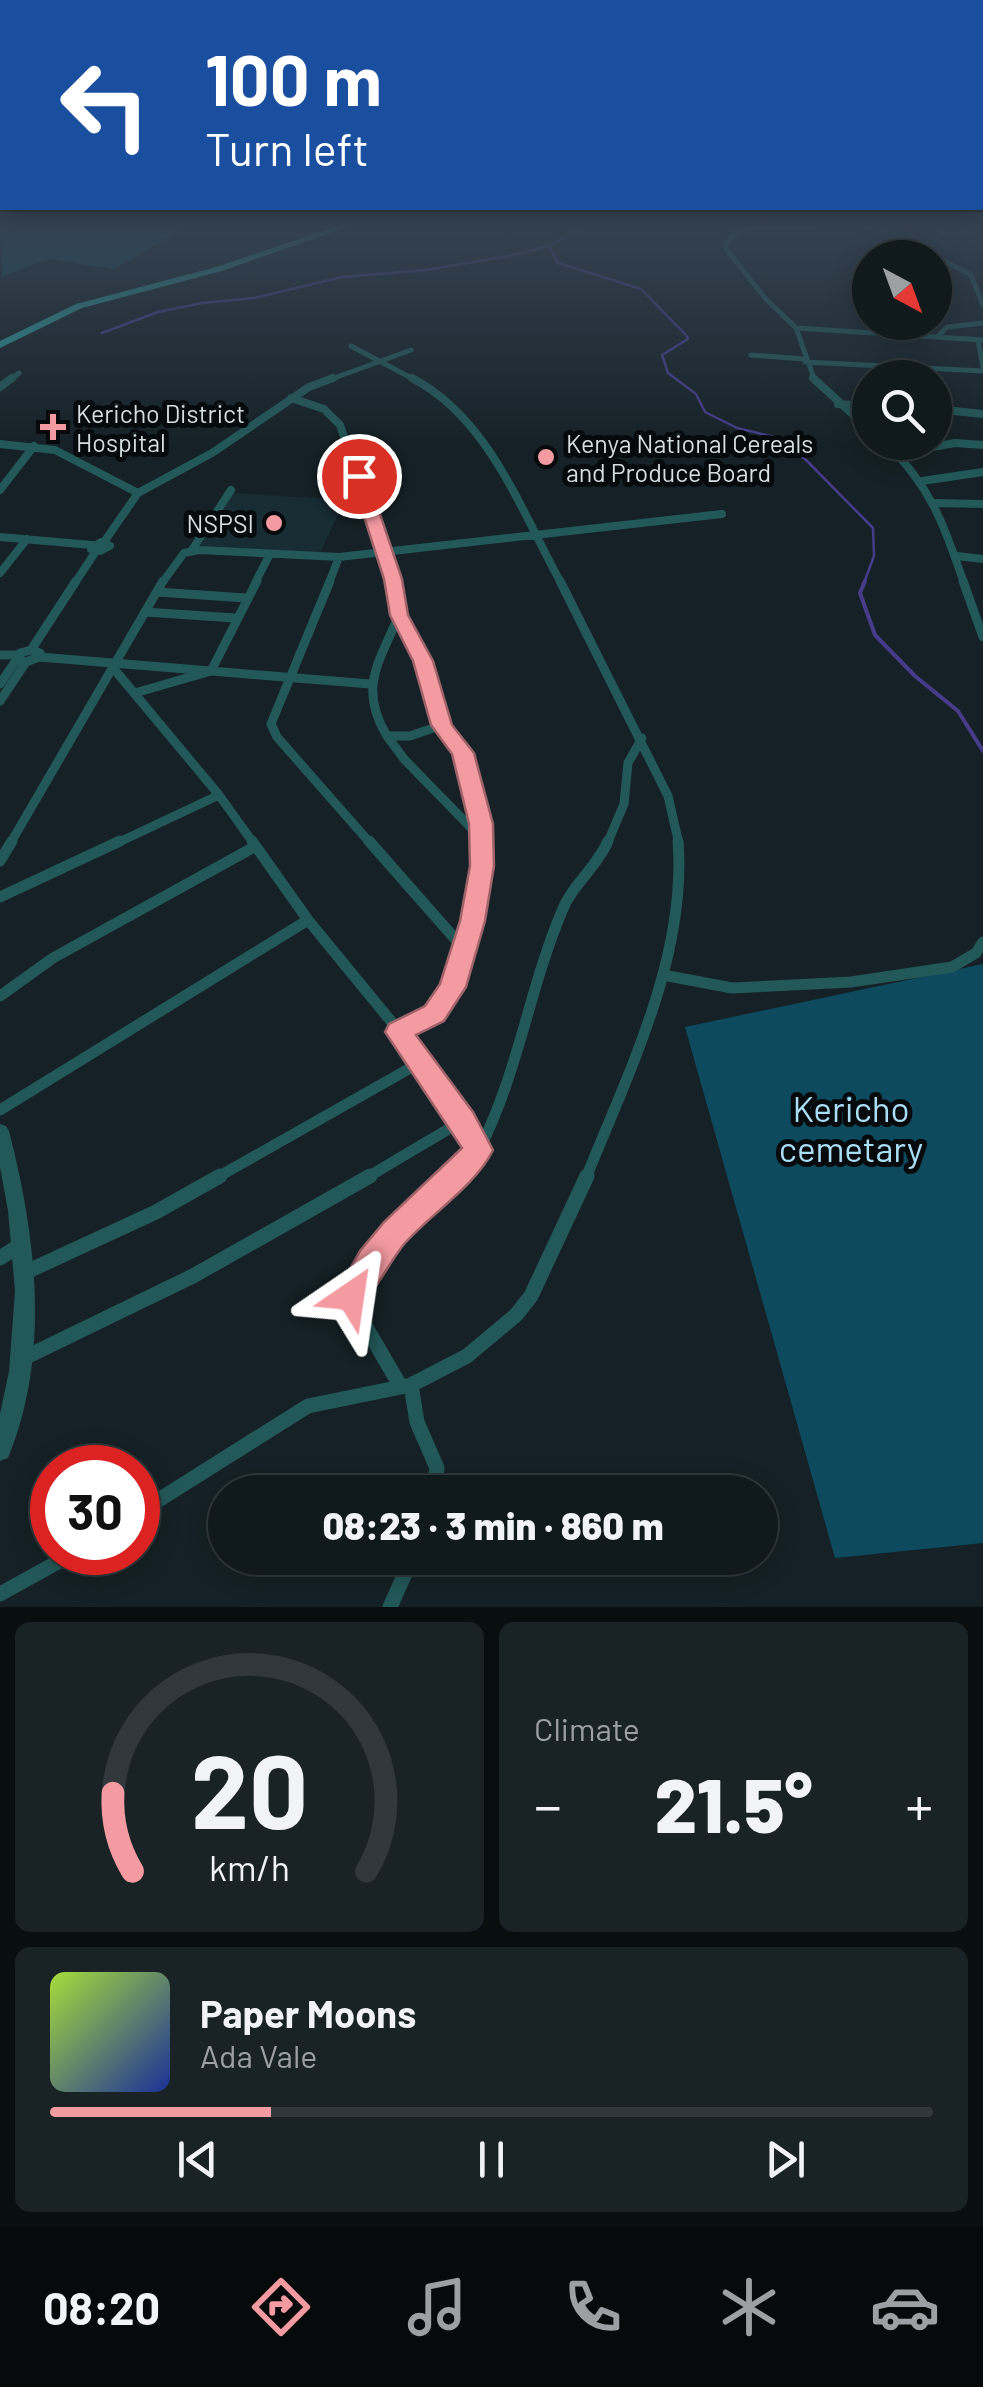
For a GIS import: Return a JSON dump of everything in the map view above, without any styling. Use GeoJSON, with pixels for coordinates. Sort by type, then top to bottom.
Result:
{"type":"FeatureCollection","features":[{"type":"Feature","properties":{"kind":"highway"},"geometry":{"type":"LineString","coordinates":[[4,342],[79,306],[112,297]]}},
{"type":"Feature","properties":{"kind":"street"},"geometry":{"type":"LineString","coordinates":[[765,297],[796,328],[804,361],[817,385],[852,415]]}},
{"type":"Feature","properties":{"kind":"street"},"geometry":{"type":"LineString","coordinates":[[952,327],[983,324]]}},
{"type":"Feature","properties":{"kind":"street"},"geometry":{"type":"LineString","coordinates":[[796,328],[852,331]]}},
{"type":"Feature","properties":{"kind":"street"},"geometry":{"type":"LineString","coordinates":[[750,356],[983,369],[980,340],[952,337]]}},
{"type":"Feature","properties":{"kind":"street"},"geometry":{"type":"LineString","coordinates":[[160,1499],[308,1406],[406,1386],[443,1370],[491,1339],[531,1296],[578,1199],[664,975],[674,921],[679,845],[668,796],[642,738],[476,430],[433,389],[350,346]]}},
{"type":"Feature","properties":{"kind":"street"},"geometry":{"type":"LineString","coordinates":[[0,538],[109,548],[104,542],[138,493],[212,453],[290,398],[411,350]]}},
{"type":"Feature","properties":{"kind":"street"},"geometry":{"type":"LineString","coordinates":[[0,387],[19,373]]}},
{"type":"Feature","properties":{"kind":"street"},"geometry":{"type":"LineString","coordinates":[[290,398],[315,404],[336,419],[384,554],[399,615],[423,661],[442,725],[463,753],[478,810],[480,886],[444,1004],[424,1020],[399,1032]]}},
{"type":"Feature","properties":{"kind":"street"},"geometry":{"type":"LineString","coordinates":[[838,404],[852,405]]}},
{"type":"Feature","properties":{"kind":"street"},"geometry":{"type":"LineString","coordinates":[[952,411],[983,414]]}},
{"type":"Feature","properties":{"kind":"street"},"geometry":{"type":"LineString","coordinates":[[0,444],[63,453],[138,493]]}},
{"type":"Feature","properties":{"kind":"street"},"geometry":{"type":"LineString","coordinates":[[952,444],[983,445]]}},
{"type":"Feature","properties":{"kind":"street"},"geometry":{"type":"LineString","coordinates":[[0,490],[34,446]]}},
{"type":"Feature","properties":{"kind":"street"},"geometry":{"type":"LineString","coordinates":[[904,460],[936,503],[982,634]]}},
{"type":"Feature","properties":{"kind":"street"},"geometry":{"type":"LineString","coordinates":[[922,480],[983,472]]}},
{"type":"Feature","properties":{"kind":"street"},"geometry":{"type":"LineString","coordinates":[[0,861],[157,592],[182,556],[192,550],[231,490]]}},
{"type":"Feature","properties":{"kind":"street"},"geometry":{"type":"LineString","coordinates":[[936,503],[983,504]]}},
{"type":"Feature","properties":{"kind":"street"},"geometry":{"type":"LineString","coordinates":[[192,550],[339,557],[384,554],[722,514]]}},
{"type":"Feature","properties":{"kind":"street"},"geometry":{"type":"LineString","coordinates":[[0,574],[27,539]]}},
{"type":"Feature","properties":{"kind":"street"},"geometry":{"type":"LineString","coordinates":[[35,653],[94,548]]}},
{"type":"Feature","properties":{"kind":"street"},"geometry":{"type":"LineString","coordinates":[[135,693],[211,671],[270,554]]}},
{"type":"Feature","properties":{"kind":"street"},"geometry":{"type":"LineString","coordinates":[[957,556],[983,558]]}},
{"type":"Feature","properties":{"kind":"street"},"geometry":{"type":"LineString","coordinates":[[339,557],[271,724],[276,738],[448,929],[462,951]]}},
{"type":"Feature","properties":{"kind":"street"},"geometry":{"type":"LineString","coordinates":[[157,592],[246,598]]}},
{"type":"Feature","properties":{"kind":"street"},"geometry":{"type":"LineString","coordinates":[[145,612],[236,618]]}},
{"type":"Feature","properties":{"kind":"street"},"geometry":{"type":"LineString","coordinates":[[399,615],[370,684],[372,711],[404,759],[480,838]]}},
{"type":"Feature","properties":{"kind":"street"},"geometry":{"type":"LineString","coordinates":[[0,684],[20,659],[35,653],[116,665],[370,684]]}},
{"type":"Feature","properties":{"kind":"street"},"geometry":{"type":"LineString","coordinates":[[0,655],[20,659]]}},
{"type":"Feature","properties":{"kind":"street"},"geometry":{"type":"LineString","coordinates":[[0,701],[20,659]]}},
{"type":"Feature","properties":{"kind":"street"},"geometry":{"type":"LineString","coordinates":[[116,665],[219,795],[308,920],[399,1032],[478,1150]]}},
{"type":"Feature","properties":{"kind":"street"},"geometry":{"type":"LineString","coordinates":[[387,736],[410,736],[442,725]]}},
{"type":"Feature","properties":{"kind":"street"},"geometry":{"type":"LineString","coordinates":[[436,1475],[437,1468],[416,1422],[406,1386],[353,1304],[352,1292],[395,1232],[478,1150],[498,1113],[563,906],[600,861],[624,804],[628,763],[642,738]]}},
{"type":"Feature","properties":{"kind":"street"},"geometry":{"type":"LineString","coordinates":[[0,897],[219,795]]}},
{"type":"Feature","properties":{"kind":"street"},"geometry":{"type":"LineString","coordinates":[[0,996],[53,958],[254,847]]}},
{"type":"Feature","properties":{"kind":"street"},"geometry":{"type":"LineString","coordinates":[[0,1110],[308,920]]}},
{"type":"Feature","properties":{"kind":"street"},"geometry":{"type":"LineString","coordinates":[[664,975],[732,988],[851,982],[952,967],[976,953],[983,942]]}},
{"type":"Feature","properties":{"kind":"street"},"geometry":{"type":"LineString","coordinates":[[26,1272],[156,1212],[421,1062]]}},
{"type":"Feature","properties":{"kind":"street"},"geometry":{"type":"LineString","coordinates":[[24,1358],[140,1306],[239,1253],[462,1121]]}},
{"type":"Feature","properties":{"kind":"street"},"geometry":{"type":"LineString","coordinates":[[0,1131],[26,1272],[24,1358],[0,1450]]}},
{"type":"Feature","properties":{"kind":"street"},"geometry":{"type":"LineString","coordinates":[[0,1258],[22,1243]]}},
{"type":"Feature","properties":{"kind":"street"},"geometry":{"type":"LineString","coordinates":[[0,1594],[34,1575]]}},
{"type":"Feature","properties":{"kind":"street"},"geometry":{"type":"LineString","coordinates":[[390,1607],[404,1575]]}},
{"type":"Feature","properties":{"kind":"shaded area","name":"NSPSI"},"geometry":{"type":"Polygon","coordinates":[[[233,493],[345,500],[319,555],[200,546],[233,493]]]}},
{"type":"Feature","properties":{"kind":"green space","name":"Kericho cemetary"},"geometry":{"type":"Polygon","coordinates":[[[983,964],[983,1543],[835,1558],[685,1027],[983,964]]]}},
{"type":"Feature","properties":{"kind":"waterway"},"geometry":{"type":"LineString","coordinates":[[102,333],[158,312],[258,297]]}},
{"type":"Feature","properties":{"kind":"waterway"},"geometry":{"type":"LineString","coordinates":[[649,297],[688,339],[662,355],[668,373],[696,394],[705,412],[737,428],[778,438],[806,460],[873,528],[874,556],[864,583]]}},
{"type":"Feature","properties":{"kind":"waterway"},"geometry":{"type":"LineString","coordinates":[[865,581],[860,593],[875,635],[915,676],[958,711],[983,751]]}},
{"type":"Feature","properties":{"kind":"place","name":"Kericho District Hospital"},"geometry":{"type":"Point","coordinates":[53,427]}},
{"type":"Feature","properties":{"kind":"place","name":"Kenya National Cereals and Produce Board"},"geometry":{"type":"Point","coordinates":[546,457]}},
{"type":"Feature","properties":{"kind":"place","name":"NSPSI"},"geometry":{"type":"Point","coordinates":[274,523]}},
{"type":"Feature","properties":{"kind":"route"},"geometry":{"type":"LineString","coordinates":[[351,1296],[371,1261],[395,1232],[478,1150],[399,1032],[434,1014],[453,987],[472,921],[482,866],[481,824],[463,753],[442,725],[423,661],[399,615],[393,579],[359,476]]}}]}
